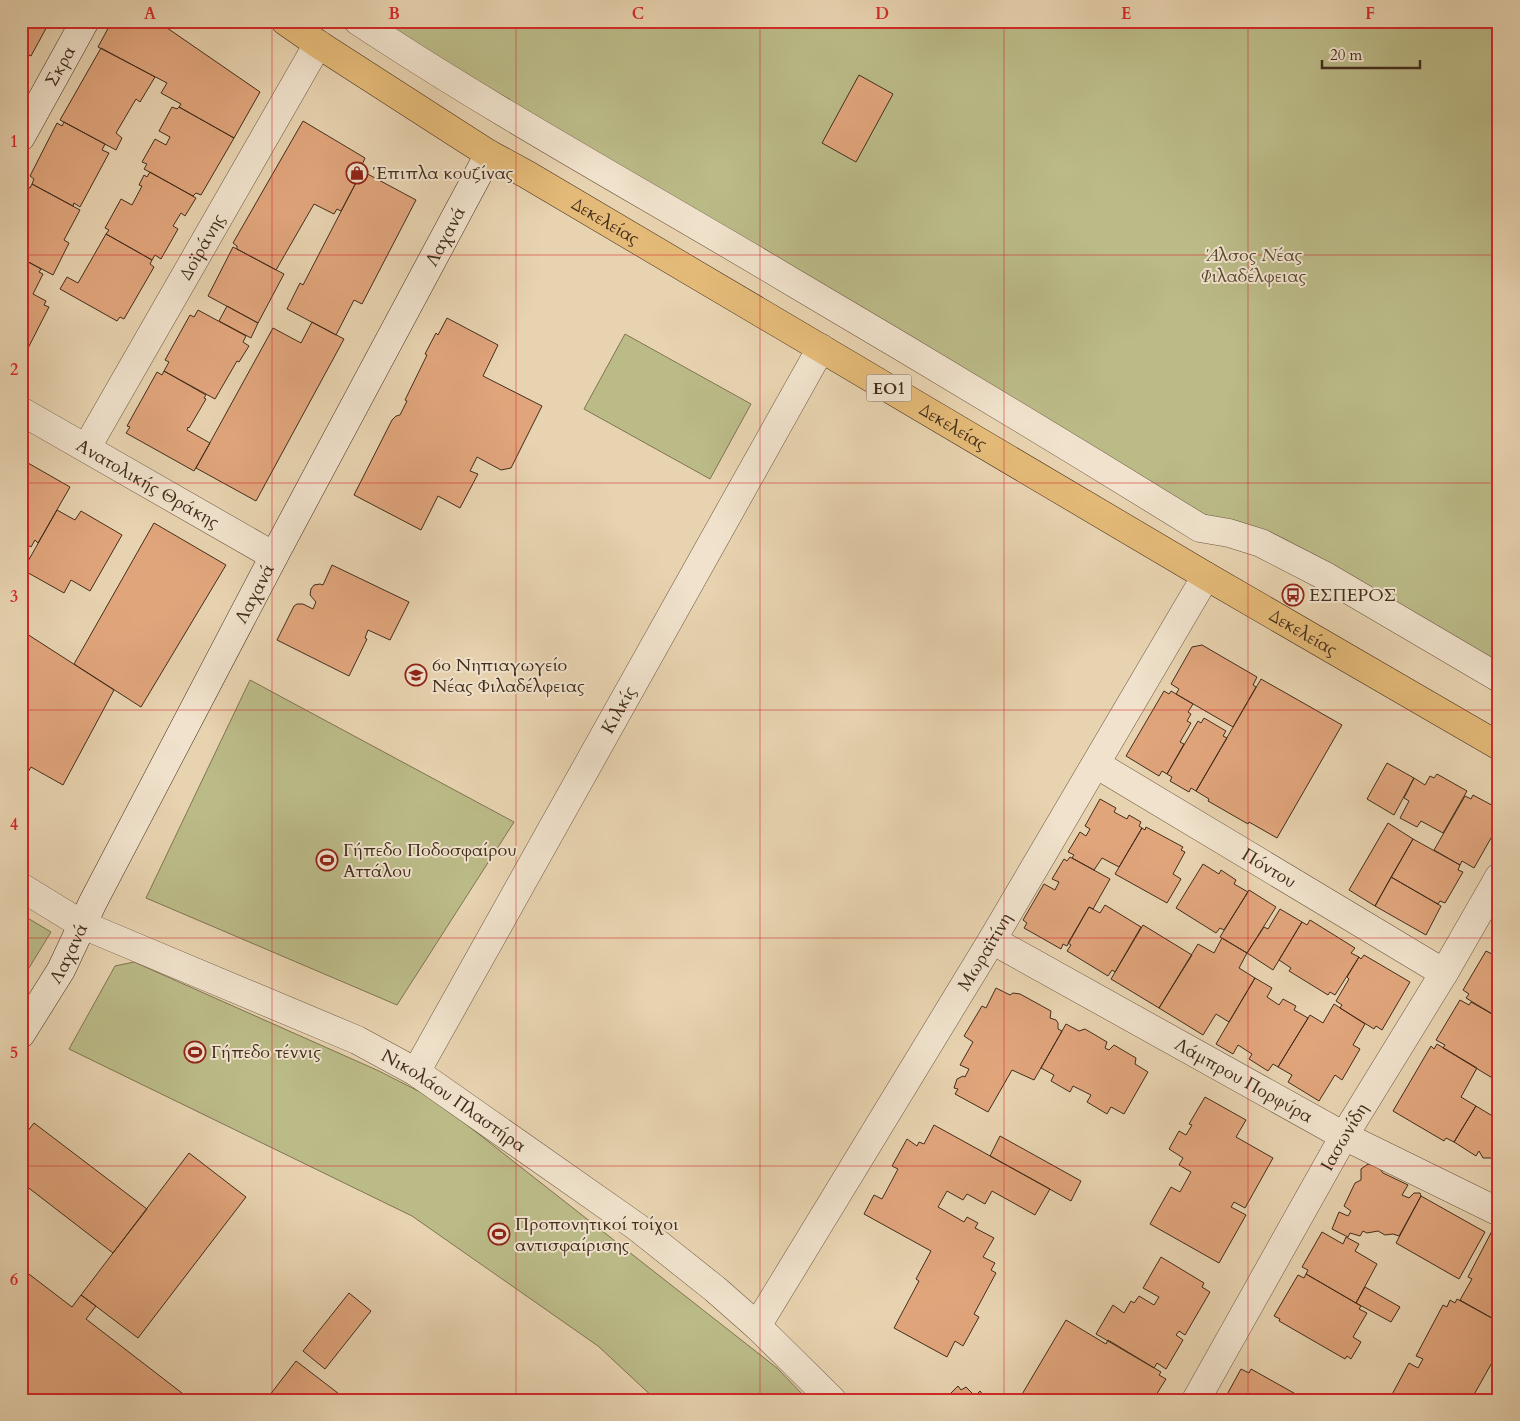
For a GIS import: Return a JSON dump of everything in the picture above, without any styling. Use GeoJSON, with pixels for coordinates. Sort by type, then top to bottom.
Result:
{"type":"FeatureCollection","features":[{"type":"Feature","properties":{"kind":"main road","name":"Δεκελείας"},"geometry":{"type":"LineString","coordinates":[[285,21],[489,154],[1499,746]]}},
{"type":"Feature","properties":{"kind":"street","name":"Σκρα"},"geometry":{"type":"LineString","coordinates":[[21,137],[85,21]]}},
{"type":"Feature","properties":{"kind":"street"},"geometry":{"type":"LineString","coordinates":[[358,21],[567,150],[786,278],[1200,528],[1229,533],[1270,547],[1327,577],[1499,678]]}},
{"type":"Feature","properties":{"kind":"street","name":"Δοϊράνης"},"geometry":{"type":"LineString","coordinates":[[86,448],[318,44]]}},
{"type":"Feature","properties":{"kind":"street","name":"Λαχανά"},"geometry":{"type":"LineString","coordinates":[[21,1034],[62,970],[93,902],[274,556],[489,154]]}},
{"type":"Feature","properties":{"kind":"street","name":"Κιλκίς"},"geometry":{"type":"LineString","coordinates":[[416,1072],[821,348]]}},
{"type":"Feature","properties":{"kind":"street","name":"Ανατολικής Θράκης"},"geometry":{"type":"LineString","coordinates":[[21,410],[274,556]]}},
{"type":"Feature","properties":{"kind":"street","name":"Μωραϊτίνη"},"geometry":{"type":"LineString","coordinates":[[757,1326],[992,940],[1206,576]]}},
{"type":"Feature","properties":{"kind":"street","name":"Πόντου"},"geometry":{"type":"LineString","coordinates":[[1096,764],[1444,973]]}},
{"type":"Feature","properties":{"kind":"street","name":"Ιασωνίδη"},"geometry":{"type":"LineString","coordinates":[[1196,1400],[1344,1136],[1444,973],[1499,877]]}},
{"type":"Feature","properties":{"kind":"street","name":"Νικολάου Πλαστήρα"},"geometry":{"type":"LineString","coordinates":[[21,887],[83,925],[356,1040],[416,1072],[637,1227],[715,1289],[757,1326],[832,1400]]}},
{"type":"Feature","properties":{"kind":"street","name":"Λάμπρου Πορφύρα"},"geometry":{"type":"LineString","coordinates":[[992,940],[1344,1136],[1499,1212]]}},
{"type":"Feature","properties":{"kind":"green space","name":"Άλσος Νέας Φιλαδέλφειας"},"geometry":{"type":"Polygon","coordinates":[[[372,21],[1499,21],[1499,666],[1284,539],[1241,523],[1204,520],[372,21]]]}},
{"type":"Feature","properties":{"kind":"green space"},"geometry":{"type":"Polygon","coordinates":[[[625,334],[751,404],[710,479],[584,409],[625,334]]]}},
{"type":"Feature","properties":{"kind":"green space","name":"Γήπεδο Ποδοσφαίρου Αττάλου"},"geometry":{"type":"Polygon","coordinates":[[[250,680],[514,822],[397,1005],[146,898],[250,680]]]}},
{"type":"Feature","properties":{"kind":"green space"},"geometry":{"type":"Polygon","coordinates":[[[21,914],[51,932],[21,981],[21,914]]]}},
{"type":"Feature","properties":{"kind":"green space"},"geometry":{"type":"Polygon","coordinates":[[[134,962],[379,1071],[434,1099],[777,1368],[808,1400],[656,1400],[598,1346],[412,1216],[69,1049],[115,966],[134,962]]]}},
{"type":"Feature","properties":{"kind":"building"},"geometry":{"type":"Polygon","coordinates":[[[21,21],[50,21],[31,56],[29,55],[21,68],[21,21]]]}},
{"type":"Feature","properties":{"kind":"building"},"geometry":{"type":"Polygon","coordinates":[[[112,21],[157,21],[260,92],[234,138],[179,107],[181,104],[161,93],[167,83],[98,47],[112,21]]]}},
{"type":"Feature","properties":{"kind":"building"},"geometry":{"type":"Polygon","coordinates":[[[101,48],[155,77],[140,102],[136,99],[116,133],[122,138],[116,150],[60,120],[101,48]]]}},
{"type":"Feature","properties":{"kind":"building"},"geometry":{"type":"Polygon","coordinates":[[[859,75],[893,94],[856,162],[822,143],[859,75]]]}},
{"type":"Feature","properties":{"kind":"building"},"geometry":{"type":"Polygon","coordinates":[[[172,107],[177,109],[179,107],[234,138],[201,195],[196,193],[193,196],[144,169],[147,164],[142,162],[155,139],[166,145],[170,137],[159,131],[172,107]]]}},
{"type":"Feature","properties":{"kind":"building"},"geometry":{"type":"Polygon","coordinates":[[[303,121],[365,158],[362,165],[365,166],[341,211],[337,209],[334,214],[314,204],[276,270],[237,249],[237,246],[233,243],[303,121]]]}},
{"type":"Feature","properties":{"kind":"building"},"geometry":{"type":"Polygon","coordinates":[[[64,122],[105,144],[102,150],[109,153],[80,207],[74,203],[73,206],[32,184],[34,179],[30,176],[57,123],[62,126],[64,122]]]}},
{"type":"Feature","properties":{"kind":"building"},"geometry":{"type":"Polygon","coordinates":[[[362,171],[416,200],[362,304],[354,300],[336,335],[287,309],[300,283],[303,285],[362,171]]]}},
{"type":"Feature","properties":{"kind":"building"},"geometry":{"type":"Polygon","coordinates":[[[150,172],[196,198],[185,216],[181,213],[173,226],[178,229],[161,259],[155,255],[152,260],[106,234],[109,230],[105,228],[121,199],[132,205],[142,186],[139,185],[144,175],[147,177],[150,172]]]}},
{"type":"Feature","properties":{"kind":"building"},"geometry":{"type":"Polygon","coordinates":[[[22,184],[30,188],[32,184],[80,210],[64,240],[69,243],[53,275],[21,258],[22,184]]]}},
{"type":"Feature","properties":{"kind":"building"},"geometry":{"type":"Polygon","coordinates":[[[106,234],[152,260],[150,264],[154,267],[124,319],[120,317],[117,321],[60,289],[67,277],[78,283],[106,234]]]}},
{"type":"Feature","properties":{"kind":"building"},"geometry":{"type":"Polygon","coordinates":[[[233,247],[284,274],[258,323],[208,296],[233,247]]]}},
{"type":"Feature","properties":{"kind":"building"},"geometry":{"type":"Polygon","coordinates":[[[21,258],[41,269],[39,272],[43,274],[33,294],[46,301],[44,305],[49,307],[23,358],[21,357],[21,258]]]}},
{"type":"Feature","properties":{"kind":"building"},"geometry":{"type":"Polygon","coordinates":[[[227,306],[258,323],[251,338],[219,321],[227,306]]]}},
{"type":"Feature","properties":{"kind":"building"},"geometry":{"type":"Polygon","coordinates":[[[198,310],[246,336],[243,342],[249,346],[239,362],[237,361],[215,399],[164,371],[169,362],[165,360],[190,315],[194,317],[198,310]]]}},
{"type":"Feature","properties":{"kind":"building"},"geometry":{"type":"Polygon","coordinates":[[[447,318],[498,345],[483,376],[542,406],[511,468],[501,470],[477,457],[470,471],[478,474],[460,508],[438,496],[421,530],[354,495],[392,420],[400,415],[407,401],[405,400],[427,355],[425,354],[436,333],[438,335],[447,318]]]}},
{"type":"Feature","properties":{"kind":"building"},"geometry":{"type":"Polygon","coordinates":[[[312,322],[344,339],[256,501],[196,468],[273,328],[301,343],[312,322]]]}},
{"type":"Feature","properties":{"kind":"building"},"geometry":{"type":"Polygon","coordinates":[[[164,371],[206,395],[204,398],[206,399],[187,430],[210,443],[194,471],[126,433],[130,427],[127,426],[157,372],[162,375],[164,371]]]}},
{"type":"Feature","properties":{"kind":"building"},"geometry":{"type":"Polygon","coordinates":[[[21,459],[70,487],[38,543],[35,540],[31,547],[21,541],[21,459]]]}},
{"type":"Feature","properties":{"kind":"building"},"geometry":{"type":"Polygon","coordinates":[[[57,510],[75,520],[81,511],[122,535],[90,591],[71,580],[64,593],[23,570],[57,510]]]}},
{"type":"Feature","properties":{"kind":"building"},"geometry":{"type":"Polygon","coordinates":[[[154,523],[226,565],[141,707],[74,664],[154,523]]]}},
{"type":"Feature","properties":{"kind":"building"},"geometry":{"type":"Polygon","coordinates":[[[332,565],[409,602],[390,640],[368,630],[365,638],[367,639],[349,676],[277,640],[294,606],[303,604],[313,609],[316,602],[310,595],[311,589],[314,585],[323,585],[332,565]]]}},
{"type":"Feature","properties":{"kind":"building"},"geometry":{"type":"Polygon","coordinates":[[[27,634],[114,690],[63,785],[31,767],[28,772],[21,768],[21,645],[27,634]]]}},
{"type":"Feature","properties":{"kind":"building"},"geometry":{"type":"Polygon","coordinates":[[[1202,645],[1257,677],[1253,685],[1256,687],[1233,727],[1176,694],[1179,689],[1171,684],[1192,647],[1202,645]]]}},
{"type":"Feature","properties":{"kind":"building"},"geometry":{"type":"Polygon","coordinates":[[[1261,679],[1342,725],[1277,838],[1208,801],[1209,799],[1196,791],[1261,679]]]}},
{"type":"Feature","properties":{"kind":"building"},"geometry":{"type":"Polygon","coordinates":[[[1164,691],[1169,694],[1171,691],[1193,704],[1188,712],[1191,714],[1187,721],[1191,723],[1180,742],[1184,744],[1167,774],[1162,771],[1159,776],[1126,756],[1164,691]]]}},
{"type":"Feature","properties":{"kind":"building"},"geometry":{"type":"Polygon","coordinates":[[[1204,718],[1226,731],[1223,736],[1227,738],[1196,791],[1191,788],[1189,792],[1170,781],[1172,777],[1167,774],[1198,721],[1201,723],[1204,718]]]}},
{"type":"Feature","properties":{"kind":"building"},"geometry":{"type":"Polygon","coordinates":[[[1387,763],[1414,778],[1394,815],[1367,799],[1387,763]]]}},
{"type":"Feature","properties":{"kind":"building"},"geometry":{"type":"Polygon","coordinates":[[[1437,774],[1467,791],[1443,833],[1421,821],[1417,827],[1400,818],[1409,801],[1404,798],[1414,778],[1425,785],[1430,776],[1434,778],[1437,774]]]}},
{"type":"Feature","properties":{"kind":"building"},"geometry":{"type":"Polygon","coordinates":[[[1473,795],[1499,809],[1499,824],[1474,868],[1462,861],[1460,865],[1434,850],[1465,796],[1471,799],[1473,795]]]}},
{"type":"Feature","properties":{"kind":"building"},"geometry":{"type":"Polygon","coordinates":[[[1100,799],[1116,808],[1114,812],[1127,819],[1129,815],[1141,822],[1139,826],[1142,828],[1119,867],[1102,858],[1094,870],[1072,858],[1074,855],[1068,852],[1080,832],[1086,836],[1090,829],[1085,826],[1100,799]]]}},
{"type":"Feature","properties":{"kind":"building"},"geometry":{"type":"Polygon","coordinates":[[[1388,823],[1413,839],[1375,906],[1349,890],[1388,823]]]}},
{"type":"Feature","properties":{"kind":"building"},"geometry":{"type":"Polygon","coordinates":[[[1146,827],[1183,847],[1181,850],[1185,852],[1173,874],[1181,879],[1167,903],[1115,874],[1142,828],[1145,830],[1146,827]]]}},
{"type":"Feature","properties":{"kind":"building"},"geometry":{"type":"Polygon","coordinates":[[[1413,839],[1460,865],[1458,870],[1463,872],[1445,903],[1440,901],[1438,904],[1391,877],[1413,839]]]}},
{"type":"Feature","properties":{"kind":"building"},"geometry":{"type":"Polygon","coordinates":[[[1070,857],[1110,879],[1093,909],[1089,907],[1067,946],[1063,944],[1061,949],[1024,928],[1027,923],[1023,920],[1044,884],[1055,890],[1059,882],[1052,879],[1064,859],[1067,861],[1070,857]]]}},
{"type":"Feature","properties":{"kind":"building"},"geometry":{"type":"Polygon","coordinates":[[[1203,864],[1219,874],[1221,870],[1236,880],[1234,884],[1248,892],[1224,930],[1220,928],[1216,933],[1176,908],[1203,864]]]}},
{"type":"Feature","properties":{"kind":"building"},"geometry":{"type":"Polygon","coordinates":[[[1391,877],[1441,906],[1426,935],[1375,906],[1391,877]]]}},
{"type":"Feature","properties":{"kind":"building"},"geometry":{"type":"Polygon","coordinates":[[[1249,890],[1276,907],[1247,953],[1220,937],[1249,890]]]}},
{"type":"Feature","properties":{"kind":"building"},"geometry":{"type":"Polygon","coordinates":[[[1105,905],[1141,927],[1115,972],[1112,970],[1108,976],[1067,951],[1071,945],[1068,943],[1089,907],[1100,913],[1105,905]]]}},
{"type":"Feature","properties":{"kind":"building"},"geometry":{"type":"Polygon","coordinates":[[[1280,909],[1302,922],[1273,970],[1247,953],[1264,927],[1268,929],[1280,909]]]}},
{"type":"Feature","properties":{"kind":"building"},"geometry":{"type":"Polygon","coordinates":[[[1310,920],[1355,948],[1351,953],[1359,957],[1335,995],[1330,992],[1328,995],[1289,971],[1291,968],[1279,960],[1302,922],[1307,925],[1310,920]]]}},
{"type":"Feature","properties":{"kind":"building"},"geometry":{"type":"Polygon","coordinates":[[[1143,925],[1192,955],[1159,1008],[1111,979],[1143,925]]]}},
{"type":"Feature","properties":{"kind":"building"},"geometry":{"type":"Polygon","coordinates":[[[1222,938],[1247,953],[1239,968],[1255,978],[1229,1022],[1216,1014],[1203,1035],[1159,1008],[1198,944],[1214,953],[1222,938]]]}},
{"type":"Feature","properties":{"kind":"building"},"geometry":{"type":"Polygon","coordinates":[[[1486,951],[1492,954],[1493,951],[1499,955],[1499,1018],[1466,998],[1469,994],[1463,990],[1486,951]]]}},
{"type":"Feature","properties":{"kind":"building"},"geometry":{"type":"Polygon","coordinates":[[[1364,955],[1410,982],[1382,1030],[1376,1026],[1374,1029],[1340,1008],[1342,1005],[1336,1001],[1359,957],[1361,959],[1364,955]]]}},
{"type":"Feature","properties":{"kind":"building"},"geometry":{"type":"Polygon","coordinates":[[[1255,978],[1272,988],[1267,997],[1279,1005],[1283,999],[1296,1006],[1294,1010],[1308,1018],[1278,1067],[1273,1064],[1268,1071],[1249,1059],[1252,1054],[1238,1045],[1233,1054],[1216,1044],[1255,978]]]}},
{"type":"Feature","properties":{"kind":"building"},"geometry":{"type":"Polygon","coordinates":[[[996,988],[1010,995],[1013,993],[1020,994],[1051,1011],[1050,1018],[1056,1020],[1058,1029],[1062,1031],[1034,1080],[1012,1070],[988,1112],[955,1094],[958,1089],[954,1088],[957,1079],[965,1077],[969,1069],[960,1065],[973,1042],[964,1036],[982,1006],[986,1008],[996,988]]]}},
{"type":"Feature","properties":{"kind":"building"},"geometry":{"type":"Polygon","coordinates":[[[1460,1000],[1469,1005],[1471,1002],[1499,1018],[1499,1075],[1497,1074],[1494,1079],[1443,1048],[1445,1045],[1436,1040],[1460,1000]]]}},
{"type":"Feature","properties":{"kind":"building"},"geometry":{"type":"Polygon","coordinates":[[[1334,1004],[1365,1024],[1353,1045],[1360,1049],[1342,1080],[1335,1075],[1319,1101],[1288,1082],[1292,1075],[1278,1067],[1310,1015],[1323,1023],[1334,1004]]]}},
{"type":"Feature","properties":{"kind":"building"},"geometry":{"type":"Polygon","coordinates":[[[1066,1024],[1079,1031],[1085,1029],[1107,1042],[1105,1048],[1109,1050],[1114,1045],[1136,1058],[1135,1064],[1148,1072],[1124,1114],[1111,1107],[1107,1114],[1087,1102],[1091,1095],[1073,1086],[1070,1092],[1051,1081],[1054,1075],[1041,1068],[1066,1024]]]}},
{"type":"Feature","properties":{"kind":"building"},"geometry":{"type":"Polygon","coordinates":[[[1437,1044],[1477,1068],[1461,1097],[1476,1106],[1454,1142],[1446,1138],[1444,1141],[1393,1111],[1431,1046],[1434,1049],[1437,1044]]]}},
{"type":"Feature","properties":{"kind":"building"},"geometry":{"type":"Polygon","coordinates":[[[1205,1097],[1246,1120],[1236,1137],[1273,1158],[1245,1208],[1234,1202],[1231,1207],[1246,1215],[1219,1263],[1150,1224],[1171,1187],[1180,1192],[1191,1172],[1179,1165],[1183,1158],[1169,1149],[1179,1131],[1186,1135],[1192,1125],[1189,1124],[1205,1097]]]}},
{"type":"Feature","properties":{"kind":"building"},"geometry":{"type":"Polygon","coordinates":[[[1476,1106],[1499,1120],[1497,1131],[1499,1132],[1499,1161],[1492,1157],[1483,1158],[1479,1151],[1476,1156],[1454,1142],[1476,1106]]]}},
{"type":"Feature","properties":{"kind":"building"},"geometry":{"type":"Polygon","coordinates":[[[34,1123],[147,1209],[113,1253],[21,1182],[21,1140],[34,1123]]]}},
{"type":"Feature","properties":{"kind":"building"},"geometry":{"type":"Polygon","coordinates":[[[934,1125],[1050,1189],[1035,1215],[992,1191],[985,1204],[967,1194],[963,1200],[947,1191],[938,1207],[964,1222],[967,1217],[978,1223],[975,1228],[994,1238],[983,1257],[995,1263],[991,1270],[996,1273],[974,1314],[979,1317],[963,1346],[955,1341],[947,1357],[894,1328],[919,1281],[916,1279],[931,1251],[864,1214],[874,1195],[882,1199],[898,1169],[892,1166],[907,1139],[917,1146],[919,1142],[924,1144],[934,1125]]]}},
{"type":"Feature","properties":{"kind":"building"},"geometry":{"type":"Polygon","coordinates":[[[1000,1136],[1081,1181],[1071,1201],[990,1156],[1000,1136]]]}},
{"type":"Feature","properties":{"kind":"building"},"geometry":{"type":"Polygon","coordinates":[[[189,1153],[246,1197],[138,1338],[81,1295],[189,1153]]]}},
{"type":"Feature","properties":{"kind":"building"},"geometry":{"type":"Polygon","coordinates":[[[1368,1164],[1377,1165],[1383,1173],[1408,1185],[1402,1195],[1409,1198],[1414,1193],[1420,1193],[1421,1196],[1399,1236],[1393,1234],[1385,1235],[1378,1231],[1367,1233],[1363,1231],[1360,1236],[1350,1233],[1348,1237],[1332,1229],[1339,1212],[1348,1216],[1351,1211],[1344,1206],[1355,1183],[1361,1180],[1361,1169],[1368,1164]]]}},
{"type":"Feature","properties":{"kind":"building"},"geometry":{"type":"Polygon","coordinates":[[[1421,1196],[1485,1232],[1459,1279],[1396,1243],[1421,1196]]]}},
{"type":"Feature","properties":{"kind":"building"},"geometry":{"type":"Polygon","coordinates":[[[1492,1231],[1499,1234],[1499,1322],[1460,1300],[1472,1279],[1468,1277],[1492,1231]]]}},
{"type":"Feature","properties":{"kind":"building"},"geometry":{"type":"Polygon","coordinates":[[[1322,1232],[1343,1244],[1346,1237],[1359,1244],[1355,1251],[1377,1264],[1356,1303],[1306,1274],[1308,1270],[1302,1267],[1322,1232]]]}},
{"type":"Feature","properties":{"kind":"building"},"geometry":{"type":"Polygon","coordinates":[[[1161,1257],[1204,1283],[1202,1287],[1210,1292],[1185,1335],[1179,1331],[1176,1335],[1183,1340],[1166,1369],[1157,1363],[1154,1368],[1096,1334],[1113,1305],[1124,1313],[1131,1301],[1134,1303],[1139,1296],[1154,1305],[1159,1297],[1143,1288],[1161,1257]]]}},
{"type":"Feature","properties":{"kind":"building"},"geometry":{"type":"Polygon","coordinates":[[[21,1268],[72,1307],[81,1295],[96,1306],[86,1319],[191,1400],[21,1400],[21,1268]]]}},
{"type":"Feature","properties":{"kind":"building"},"geometry":{"type":"Polygon","coordinates":[[[1306,1274],[1361,1306],[1359,1309],[1367,1313],[1353,1337],[1361,1342],[1351,1359],[1347,1356],[1345,1359],[1279,1321],[1280,1319],[1274,1316],[1298,1275],[1304,1278],[1306,1274]]]}},
{"type":"Feature","properties":{"kind":"building"},"geometry":{"type":"Polygon","coordinates":[[[1365,1287],[1400,1307],[1391,1322],[1356,1303],[1365,1287]]]}},
{"type":"Feature","properties":{"kind":"building"},"geometry":{"type":"Polygon","coordinates":[[[349,1293],[371,1311],[325,1369],[303,1351],[349,1293]]]}},
{"type":"Feature","properties":{"kind":"building"},"geometry":{"type":"Polygon","coordinates":[[[1457,1299],[1499,1322],[1499,1350],[1471,1400],[1389,1400],[1409,1363],[1418,1368],[1423,1359],[1416,1356],[1443,1305],[1447,1307],[1450,1300],[1455,1303],[1457,1299]]]}},
{"type":"Feature","properties":{"kind":"building"},"geometry":{"type":"Polygon","coordinates":[[[1066,1320],[1106,1344],[1108,1340],[1161,1372],[1159,1375],[1166,1379],[1153,1400],[1027,1400],[1021,1396],[1066,1320]]]}},
{"type":"Feature","properties":{"kind":"building"},"geometry":{"type":"Polygon","coordinates":[[[296,1361],[347,1400],[266,1400],[296,1361]]]}},
{"type":"Feature","properties":{"kind":"building"},"geometry":{"type":"Polygon","coordinates":[[[1241,1369],[1249,1373],[1251,1369],[1301,1397],[1300,1400],[1224,1400],[1241,1369]]]}},
{"type":"Feature","properties":{"kind":"building"},"geometry":{"type":"Polygon","coordinates":[[[958,1386],[961,1390],[966,1387],[975,1396],[980,1391],[987,1400],[944,1400],[958,1386]]]}},
{"type":"Feature","properties":{"kind":"place","name":"Έπιπλα κουζίνας"},"geometry":{"type":"Point","coordinates":[357,173]}},
{"type":"Feature","properties":{"kind":"place","name":"ΕΣΠΕΡΟΣ"},"geometry":{"type":"Point","coordinates":[1293,595]}},
{"type":"Feature","properties":{"kind":"place","name":"6ο Νηπιαγωγείο Νέας Φιλαδέλφειας"},"geometry":{"type":"Point","coordinates":[416,675]}},
{"type":"Feature","properties":{"kind":"place","name":"Γήπεδο Ποδοσφαίρου Αττάλου"},"geometry":{"type":"Point","coordinates":[327,860]}},
{"type":"Feature","properties":{"kind":"place","name":"Γήπεδο τέννις"},"geometry":{"type":"Point","coordinates":[195,1052]}},
{"type":"Feature","properties":{"kind":"place","name":"Προπονητικοί τοίχοι αντισφαίρισης"},"geometry":{"type":"Point","coordinates":[499,1234]}}]}
